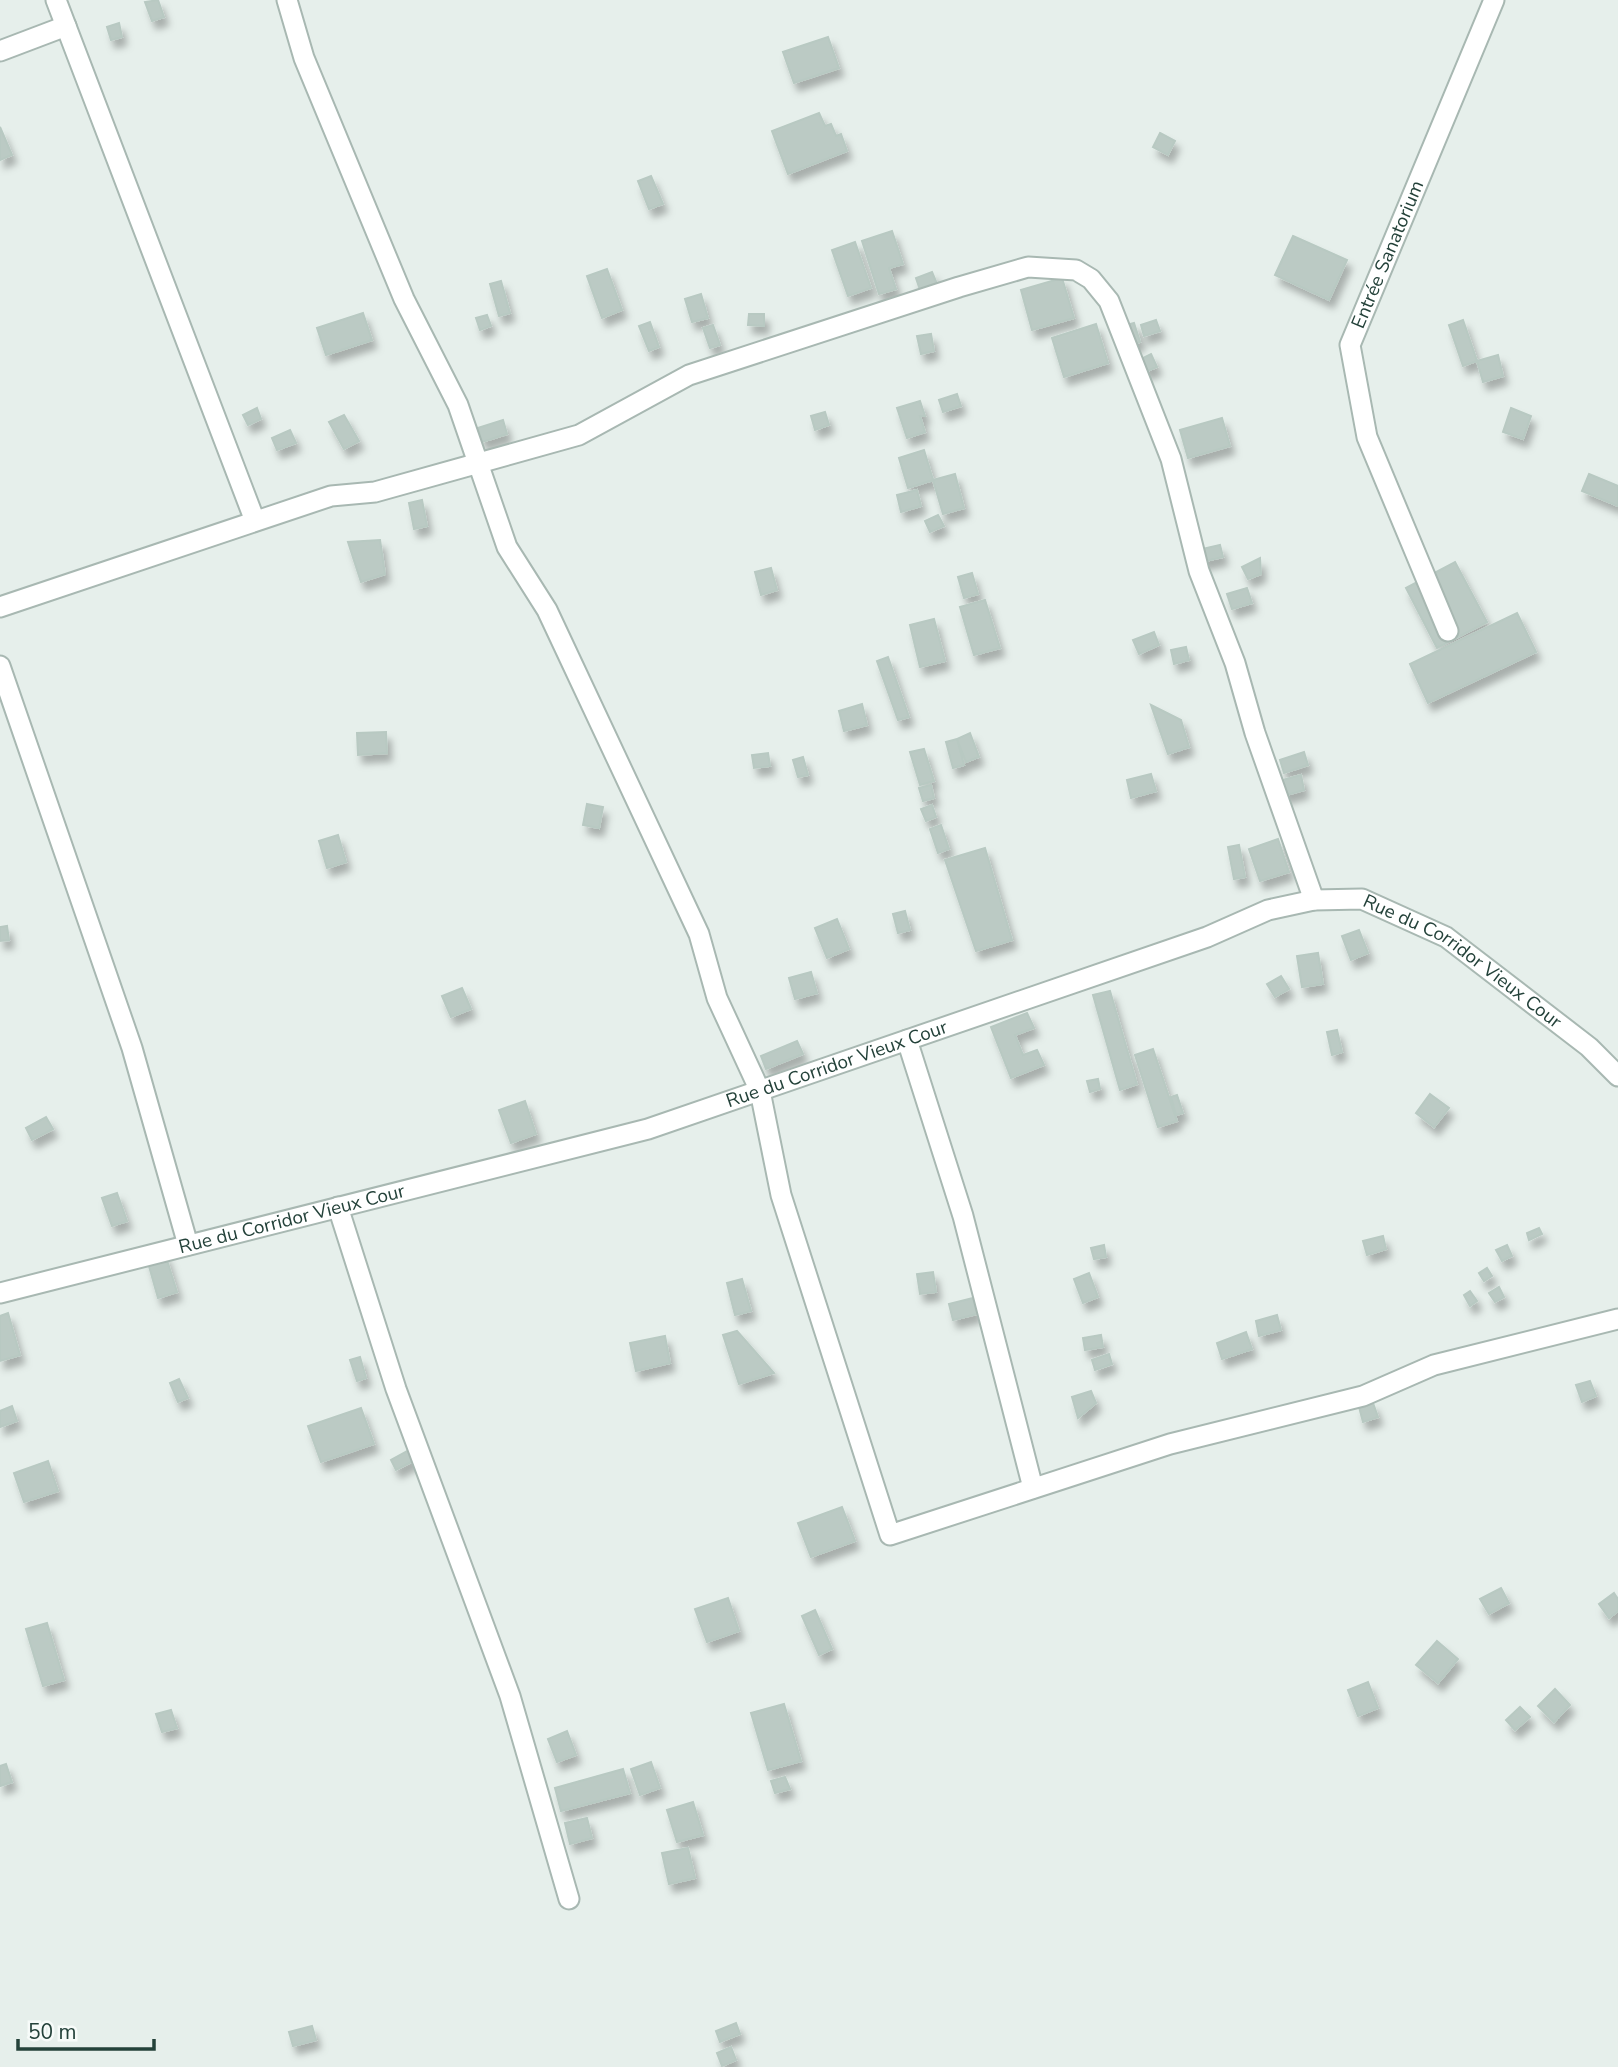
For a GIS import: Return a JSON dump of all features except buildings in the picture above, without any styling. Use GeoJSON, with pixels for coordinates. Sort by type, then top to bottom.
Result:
{"type":"FeatureCollection","features":[{"type":"Feature","properties":{"kind":"street"},"geometry":{"type":"LineString","coordinates":[[56,0],[255,521]]}},
{"type":"Feature","properties":{"kind":"street"},"geometry":{"type":"LineString","coordinates":[[287,0],[304,58],[404,299],[458,405],[508,547],[547,610],[699,934],[717,998],[760,1091],[781,1195],[890,1535],[1170,1444],[1363,1396],[1434,1365],[1618,1319]]}},
{"type":"Feature","properties":{"kind":"street","name":"Entrée Sanatorium"},"geometry":{"type":"LineString","coordinates":[[1448,631],[1367,437],[1350,345],[1494,0]]}},
{"type":"Feature","properties":{"kind":"street"},"geometry":{"type":"LineString","coordinates":[[0,51],[66,26]]}},
{"type":"Feature","properties":{"kind":"street"},"geometry":{"type":"LineString","coordinates":[[0,607],[331,496],[375,492],[579,435],[689,375],[959,287],[1028,267],[1076,270],[1091,279],[1109,301],[1171,459],[1199,571],[1235,663],[1256,737],[1314,900]]}},
{"type":"Feature","properties":{"kind":"street"},"geometry":{"type":"LineString","coordinates":[[0,666],[132,1048],[188,1245]]}},
{"type":"Feature","properties":{"kind":"street","name":"Rue du Corridor Vieux Cour"},"geometry":{"type":"LineString","coordinates":[[0,1293],[648,1129],[1208,937],[1268,910],[1314,900],[1362,899],[1446,937],[1589,1047],[1618,1076]]}},
{"type":"Feature","properties":{"kind":"street"},"geometry":{"type":"LineString","coordinates":[[907,1040],[962,1216],[1032,1488]]}},
{"type":"Feature","properties":{"kind":"street"},"geometry":{"type":"LineString","coordinates":[[338,1207],[396,1389],[510,1696],[569,1899]]}}]}
